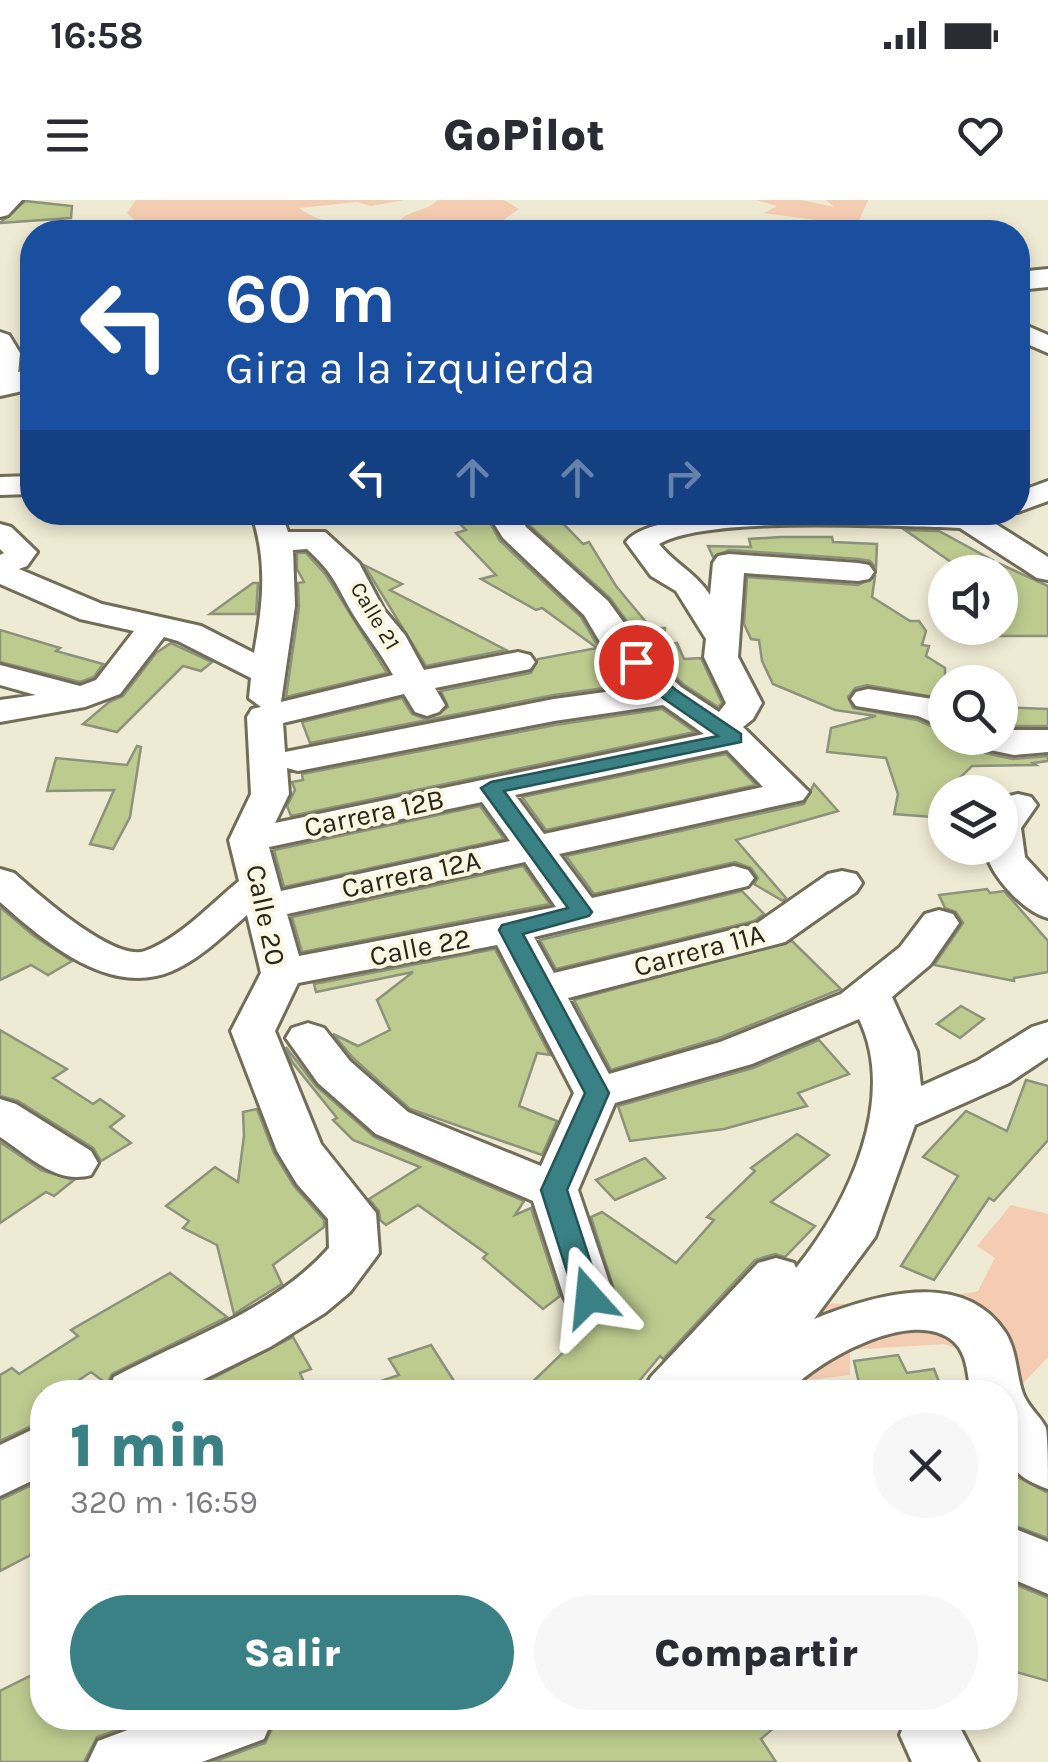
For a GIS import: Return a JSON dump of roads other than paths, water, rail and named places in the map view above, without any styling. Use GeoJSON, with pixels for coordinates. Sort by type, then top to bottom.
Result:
{"type":"FeatureCollection","features":[{"type":"Feature","properties":{"kind":"street"},"geometry":{"type":"LineString","coordinates":[[0,340],[7,353],[12,384]]}},
{"type":"Feature","properties":{"kind":"street"},"geometry":{"type":"LineString","coordinates":[[510,525],[596,608],[612,628],[615,640],[669,694],[727,733],[744,703],[720,657],[729,563],[858,572]]}},
{"type":"Feature","properties":{"kind":"street"},"geometry":{"type":"LineString","coordinates":[[697,525],[665,528],[645,536],[641,542],[662,569],[688,585],[720,635]]}},
{"type":"Feature","properties":{"kind":"street"},"geometry":{"type":"LineString","coordinates":[[793,525],[793,568]]}},
{"type":"Feature","properties":{"kind":"street"},"geometry":{"type":"LineString","coordinates":[[989,525],[1048,571]]}},
{"type":"Feature","properties":{"kind":"street"},"geometry":{"type":"LineString","coordinates":[[270,794],[298,760],[300,742],[277,714],[268,673],[281,607],[272,528]]}},
{"type":"Feature","properties":{"kind":"street","name":"Calle 21"},"geometry":{"type":"LineString","coordinates":[[272,528],[314,539],[348,570],[369,612],[388,635],[412,682],[445,732]]}},
{"type":"Feature","properties":{"kind":"street"},"geometry":{"type":"LineString","coordinates":[[5,556],[92,612],[189,634],[268,673]]}},
{"type":"Feature","properties":{"kind":"street"},"geometry":{"type":"LineString","coordinates":[[0,711],[85,697],[108,687],[158,624]]}},
{"type":"Feature","properties":{"kind":"street"},"geometry":{"type":"LineString","coordinates":[[277,714],[328,699],[518,662]]}},
{"type":"Feature","properties":{"kind":"street"},"geometry":{"type":"LineString","coordinates":[[0,676],[85,697]]}},
{"type":"Feature","properties":{"kind":"street"},"geometry":{"type":"LineString","coordinates":[[298,760],[554,710],[669,694]]}},
{"type":"Feature","properties":{"kind":"street"},"geometry":{"type":"LineString","coordinates":[[868,699],[928,707]]}},
{"type":"Feature","properties":{"kind":"street","name":"Calle 20"},"geometry":{"type":"LineString","coordinates":[[157,1380],[290,1315],[339,1273],[354,1253],[352,1213],[321,1186],[299,1155],[254,1031],[282,973],[248,840],[270,794],[277,714]]}},
{"type":"Feature","properties":{"kind":"street","name":"Carrera 12B"},"geometry":{"type":"LineString","coordinates":[[248,840],[727,733]]}},
{"type":"Feature","properties":{"kind":"street","name":"Carrera 12A"},"geometry":{"type":"LineString","coordinates":[[264,895],[536,846],[790,792],[727,733]]}},
{"type":"Feature","properties":{"kind":"street"},"geometry":{"type":"LineString","coordinates":[[1018,744],[1048,741]]}},
{"type":"Feature","properties":{"kind":"street"},"geometry":{"type":"LineString","coordinates":[[491,788],[581,912]]}},
{"type":"Feature","properties":{"kind":"street"},"geometry":{"type":"LineString","coordinates":[[1011,865],[1048,906]]}},
{"type":"Feature","properties":{"kind":"street","name":"Calle 22"},"geometry":{"type":"LineString","coordinates":[[282,973],[510,930],[734,878]]}},
{"type":"Feature","properties":{"kind":"street"},"geometry":{"type":"LineString","coordinates":[[0,882],[110,962],[133,967],[152,964],[264,895]]}},
{"type":"Feature","properties":{"kind":"street","name":"Carrera 11A"},"geometry":{"type":"LineString","coordinates":[[543,990],[770,934],[842,883]]}},
{"type":"Feature","properties":{"kind":"street"},"geometry":{"type":"LineString","coordinates":[[597,1093],[736,1053],[856,1004],[916,956],[939,924]]}},
{"type":"Feature","properties":{"kind":"street"},"geometry":{"type":"LineString","coordinates":[[510,930],[597,1093]]}},
{"type":"Feature","properties":{"kind":"street"},"geometry":{"type":"LineString","coordinates":[[751,1380],[850,1236],[896,1114],[901,1074],[890,1032],[869,995]]}},
{"type":"Feature","properties":{"kind":"street"},"geometry":{"type":"LineString","coordinates":[[896,1114],[993,1072],[1048,1037]]}},
{"type":"Feature","properties":{"kind":"street"},"geometry":{"type":"LineString","coordinates":[[308,1038],[334,1072],[392,1123],[554,1190]]}},
{"type":"Feature","properties":{"kind":"street"},"geometry":{"type":"LineString","coordinates":[[589,1297],[554,1190],[597,1093]]}},
{"type":"Feature","properties":{"kind":"street"},"geometry":{"type":"LineString","coordinates":[[1,1116],[74,1163]]}},
{"type":"Feature","properties":{"kind":"street"},"geometry":{"type":"LineString","coordinates":[[681,1380],[776,1277]]}},
{"type":"Feature","properties":{"kind":"street"},"geometry":{"type":"LineString","coordinates":[[758,1380],[810,1346],[883,1316],[928,1308],[962,1320],[986,1346],[994,1380]]}},
{"type":"Feature","properties":{"kind":"street"},"geometry":{"type":"LineString","coordinates":[[1018,1431],[1038,1459],[1048,1466]]}},
{"type":"Feature","properties":{"kind":"street"},"geometry":{"type":"LineString","coordinates":[[0,1473],[30,1455]]}},
{"type":"Feature","properties":{"kind":"street"},"geometry":{"type":"LineString","coordinates":[[1018,1555],[1048,1568]]}},
{"type":"Feature","properties":{"kind":"street"},"geometry":{"type":"LineString","coordinates":[[120,1762],[209,1730]]}}]}
